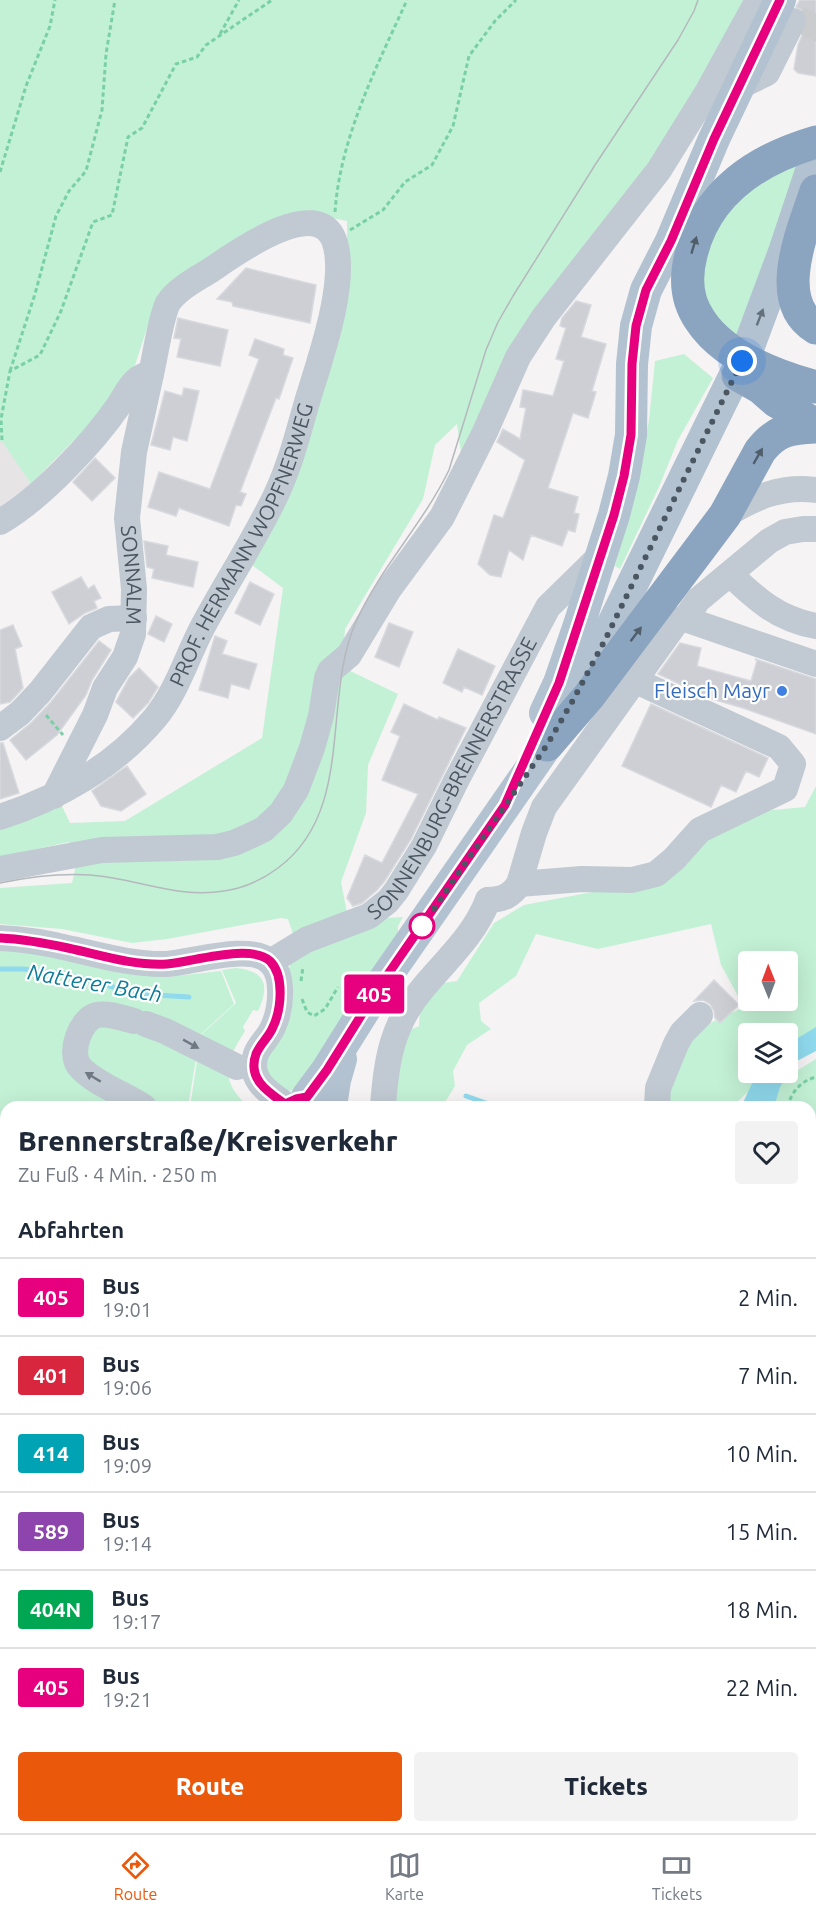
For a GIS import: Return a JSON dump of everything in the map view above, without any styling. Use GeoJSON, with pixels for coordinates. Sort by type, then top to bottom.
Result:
{"type":"FeatureCollection","features":[{"type":"Feature","properties":{"kind":"highway"},"geometry":{"type":"LineString","coordinates":[[707,343],[688,292],[689,263],[694,241],[701,225],[717,200],[740,178],[758,165],[788,150],[816,141]]}},
{"type":"Feature","properties":{"kind":"highway"},"geometry":{"type":"LineString","coordinates":[[816,191],[792,279],[799,310],[816,328]]}},
{"type":"Feature","properties":{"kind":"highway"},"geometry":{"type":"LineString","coordinates":[[671,241],[668,276],[670,303],[682,329],[707,343],[735,374],[774,389],[816,400]]}},
{"type":"Feature","properties":{"kind":"highway"},"geometry":{"type":"LineString","coordinates":[[774,389],[816,387]]}},
{"type":"Feature","properties":{"kind":"highway"},"geometry":{"type":"LineString","coordinates":[[774,389],[816,426]]}},
{"type":"Feature","properties":{"kind":"highway"},"geometry":{"type":"LineString","coordinates":[[547,745],[589,696],[725,515],[767,442],[778,433],[816,426]]}},
{"type":"Feature","properties":{"kind":"main road"},"geometry":{"type":"LineString","coordinates":[[505,805],[559,683],[614,515],[631,435],[632,364],[636,326],[646,290],[671,241],[738,87],[789,23]]}},
{"type":"Feature","properties":{"kind":"main road"},"geometry":{"type":"LineString","coordinates":[[303,1101],[547,745],[604,642],[749,346],[816,156]]}},
{"type":"Feature","properties":{"kind":"street"},"geometry":{"type":"LineString","coordinates":[[0,869],[102,850],[217,848],[264,829],[281,813],[296,790],[312,748],[330,671],[349,655],[389,589],[442,517],[485,432],[518,357],[544,317],[659,170],[708,91],[758,0]]}},
{"type":"Feature","properties":{"kind":"street","name":"SONNALM"},"geometry":{"type":"LineString","coordinates":[[54,797],[95,715],[107,684],[125,657],[133,634],[134,589],[127,518],[134,452],[166,307],[179,291],[245,248],[290,225],[317,225],[327,230],[334,240]]}},
{"type":"Feature","properties":{"kind":"street","name":"PROF. HERMANN WOPFNERWEG"},"geometry":{"type":"LineString","coordinates":[[0,817],[54,797],[123,750],[170,698],[206,621],[262,522],[287,469],[328,330],[338,272],[334,240]]}},
{"type":"Feature","properties":{"kind":"street"},"geometry":{"type":"LineString","coordinates":[[0,522],[27,504],[44,489],[98,433],[135,381],[151,374]]}},
{"type":"Feature","properties":{"kind":"street"},"geometry":{"type":"LineString","coordinates":[[725,515],[752,499],[766,494],[787,490],[816,490]]}},
{"type":"Feature","properties":{"kind":"street"},"geometry":{"type":"LineString","coordinates":[[685,619],[698,600],[770,541],[785,532],[803,529],[816,530]]}},
{"type":"Feature","properties":{"kind":"street","name":"SONNENBURG-BRENNERSTRASSE"},"geometry":{"type":"LineString","coordinates":[[270,962],[299,944],[369,916],[396,891],[424,846],[548,607],[600,556]]}},
{"type":"Feature","properties":{"kind":"street"},"geometry":{"type":"LineString","coordinates":[[730,574],[774,612],[789,619],[816,626]]}},
{"type":"Feature","properties":{"kind":"street"},"geometry":{"type":"LineString","coordinates":[[0,728],[40,693],[91,627],[110,619],[134,618]]}},
{"type":"Feature","properties":{"kind":"street"},"geometry":{"type":"LineString","coordinates":[[453,879],[488,900],[498,900],[508,896],[519,884],[544,807],[678,620],[685,619],[816,664]]}},
{"type":"Feature","properties":{"kind":"street"},"geometry":{"type":"LineString","coordinates":[[519,884],[582,879],[632,880],[656,874],[674,859],[700,830],[784,789],[793,764],[779,747],[634,680]]}},
{"type":"Feature","properties":{"kind":"street"},"geometry":{"type":"LineString","coordinates":[[383,1101],[389,1051],[408,1009],[421,990],[453,956],[473,930],[488,900]]}},
{"type":"Feature","properties":{"kind":"street"},"geometry":{"type":"LineString","coordinates":[[0,938],[38,942],[117,959],[151,963],[178,963],[249,954],[261,956],[270,962],[290,997]]}},
{"type":"Feature","properties":{"kind":"street"},"geometry":{"type":"LineString","coordinates":[[286,1101],[242,1088],[237,1067],[239,1055],[261,1020],[290,997]]}},
{"type":"Feature","properties":{"kind":"street"},"geometry":{"type":"LineString","coordinates":[[290,997],[256,1054],[254,1068],[258,1082],[263,1088],[291,1101]]}},
{"type":"Feature","properties":{"kind":"street"},"geometry":{"type":"LineString","coordinates":[[134,1101],[88,1075],[79,1067],[75,1059],[77,1043],[84,1025],[90,1018],[103,1015],[140,1022],[165,1031],[237,1067]]}},
{"type":"Feature","properties":{"kind":"street"},"geometry":{"type":"LineString","coordinates":[[657,1101],[658,1088],[676,1044],[682,1033],[700,1015]]}},
{"type":"Feature","properties":{"kind":"path"},"geometry":{"type":"LineString","coordinates":[[0,172],[26,86],[50,26],[55,0]]}},
{"type":"Feature","properties":{"kind":"path"},"geometry":{"type":"LineString","coordinates":[[2,440],[1,419],[10,371],[35,294],[56,216],[69,190],[86,171],[102,110],[106,54],[115,0]]}},
{"type":"Feature","properties":{"kind":"path"},"geometry":{"type":"LineString","coordinates":[[219,36],[236,7],[237,0]]}},
{"type":"Feature","properties":{"kind":"path"},"geometry":{"type":"LineString","coordinates":[[10,371],[40,355],[61,311],[93,222],[112,215],[128,137],[142,128],[176,64],[197,57],[206,45],[272,0]]}},
{"type":"Feature","properties":{"kind":"path"},"geometry":{"type":"LineString","coordinates":[[334,240],[337,189],[351,132],[407,0]]}},
{"type":"Feature","properties":{"kind":"path"},"geometry":{"type":"LineString","coordinates":[[334,240],[383,210],[405,182],[432,165],[453,126],[469,56],[495,21],[516,0]]}},
{"type":"Feature","properties":{"kind":"path"},"geometry":{"type":"LineString","coordinates":[[299,944],[303,968],[301,985]]}},
{"type":"Feature","properties":{"kind":"path"},"geometry":{"type":"LineString","coordinates":[[290,997],[305,1008],[311,1016],[314,1016],[325,1009],[339,987]]}},
{"type":"Feature","properties":{"kind":"path"},"geometry":{"type":"LineString","coordinates":[[789,1101],[792,1093],[807,1080],[816,1077]]}},
{"type":"Feature","properties":{"kind":"shaded area"},"geometry":{"type":"Polygon","coordinates":[[[2,440],[31,484],[0,509],[0,442],[2,440]]]}},
{"type":"Feature","properties":{"kind":"green space"},"geometry":{"type":"Polygon","coordinates":[[[0,0],[743,0],[709,85],[592,243],[463,467],[457,424],[435,445],[423,499],[345,629],[342,667],[398,694],[368,765],[366,813],[341,882],[348,918],[293,934],[288,919],[281,918],[167,939],[132,943],[62,929],[0,924],[0,888],[72,883],[75,869],[69,842],[0,857],[0,825],[61,804],[70,823],[125,821],[262,738],[283,588],[252,565],[347,262],[347,221],[302,212],[255,227],[158,294],[129,384],[31,484],[2,441],[0,442],[0,0]]]}},
{"type":"Feature","properties":{"kind":"green space"},"geometry":{"type":"Polygon","coordinates":[[[809,155],[737,340],[700,299],[701,253],[740,192],[809,155]]]}},
{"type":"Feature","properties":{"kind":"green space"},"geometry":{"type":"Polygon","coordinates":[[[684,354],[713,378],[678,440],[659,487],[620,569],[615,566],[633,500],[649,420],[655,361],[684,354]]]}},
{"type":"Feature","properties":{"kind":"green space"},"geometry":{"type":"Polygon","coordinates":[[[816,786],[816,1037],[798,1048],[798,1023],[738,1023],[738,1083],[757,1083],[738,1101],[666,1101],[691,1032],[738,1010],[798,1011],[798,951],[738,951],[738,996],[721,965],[711,924],[598,949],[536,934],[516,976],[479,1003],[481,1021],[491,1029],[467,1045],[453,1071],[455,1086],[446,1101],[392,1101],[405,1032],[419,1026],[420,1008],[437,984],[457,981],[494,923],[524,905],[603,890],[761,811],[805,807],[816,786]]]}},
{"type":"Feature","properties":{"kind":"green space"},"geometry":{"type":"Polygon","coordinates":[[[403,917],[398,926],[398,935],[299,1090],[282,1091],[269,1080],[264,1057],[292,958],[372,919],[403,917]]]}},
{"type":"Feature","properties":{"kind":"green space"},"geometry":{"type":"Polygon","coordinates":[[[0,951],[37,952],[167,977],[221,971],[234,1004],[200,1035],[189,1101],[0,1101],[0,951]]]}},
{"type":"Feature","properties":{"kind":"green space"},"geometry":{"type":"Polygon","coordinates":[[[236,968],[254,972],[263,981],[264,987],[262,1002],[258,1011],[253,1010],[243,1027],[245,1031],[233,1052],[228,1071],[233,1089],[242,1101],[191,1101],[201,1035],[236,1003],[222,970],[236,968]]]}},
{"type":"Feature","properties":{"kind":"green space"},"geometry":{"type":"Polygon","coordinates":[[[816,1059],[816,1101],[773,1101],[775,1084],[798,1083],[798,1070],[816,1059]]]}},
{"type":"Feature","properties":{"kind":"water"},"geometry":{"type":"Polygon","coordinates":[[[816,1027],[816,1051],[798,1060],[798,1038],[816,1027]]]}},
{"type":"Feature","properties":{"kind":"water"},"geometry":{"type":"Polygon","coordinates":[[[752,1083],[782,1083],[776,1101],[744,1101],[752,1083]]]}},
{"type":"Feature","properties":{"kind":"building"},"geometry":{"type":"Polygon","coordinates":[[[800,0],[816,0],[816,76],[798,73],[794,69],[798,45],[808,21],[805,12],[796,7],[800,0]]]}},
{"type":"Feature","properties":{"kind":"building"},"geometry":{"type":"Polygon","coordinates":[[[246,268],[316,285],[310,323],[233,306],[232,302],[217,299],[246,268]]]}},
{"type":"Feature","properties":{"kind":"building"},"geometry":{"type":"Polygon","coordinates":[[[576,301],[591,305],[581,337],[606,344],[592,391],[596,392],[588,418],[573,413],[548,488],[578,497],[574,513],[579,514],[575,532],[568,530],[562,546],[531,535],[523,560],[509,550],[501,577],[490,575],[478,564],[494,515],[503,518],[525,460],[497,442],[503,429],[520,439],[526,408],[520,407],[523,390],[553,396],[564,361],[556,359],[566,328],[560,326],[562,318],[576,301]]]}},
{"type":"Feature","properties":{"kind":"building"},"geometry":{"type":"Polygon","coordinates":[[[178,318],[228,330],[220,366],[177,357],[181,339],[174,338],[178,318]]]}},
{"type":"Feature","properties":{"kind":"building"},"geometry":{"type":"Polygon","coordinates":[[[255,339],[284,349],[283,355],[293,358],[279,399],[276,398],[240,492],[246,494],[241,506],[236,505],[229,526],[179,508],[176,516],[148,507],[159,472],[210,489],[259,359],[249,355],[255,339]]]}},
{"type":"Feature","properties":{"kind":"building"},"geometry":{"type":"Polygon","coordinates":[[[184,388],[199,391],[187,441],[173,437],[170,450],[151,445],[165,391],[182,396],[184,388]]]}},
{"type":"Feature","properties":{"kind":"building"},"geometry":{"type":"Polygon","coordinates":[[[95,458],[115,478],[92,501],[73,482],[95,458]]]}},
{"type":"Feature","properties":{"kind":"building"},"geometry":{"type":"Polygon","coordinates":[[[144,541],[168,546],[166,555],[198,562],[193,587],[152,578],[154,569],[147,567],[144,541]]]}},
{"type":"Feature","properties":{"kind":"building"},"geometry":{"type":"Polygon","coordinates":[[[81,577],[88,589],[94,585],[101,598],[94,601],[97,608],[69,624],[52,592],[81,577]]]}},
{"type":"Feature","properties":{"kind":"building"},"geometry":{"type":"Polygon","coordinates":[[[250,582],[274,594],[260,625],[235,613],[250,582]]]}},
{"type":"Feature","properties":{"kind":"building"},"geometry":{"type":"Polygon","coordinates":[[[156,616],[172,624],[164,642],[148,634],[156,616]]]}},
{"type":"Feature","properties":{"kind":"building"},"geometry":{"type":"Polygon","coordinates":[[[389,623],[413,632],[399,667],[375,657],[389,623]]]}},
{"type":"Feature","properties":{"kind":"building"},"geometry":{"type":"Polygon","coordinates":[[[13,625],[22,646],[15,649],[23,688],[10,702],[0,704],[0,630],[13,625]]]}},
{"type":"Feature","properties":{"kind":"building"},"geometry":{"type":"Polygon","coordinates":[[[215,636],[227,641],[222,654],[257,664],[249,689],[231,684],[228,698],[199,690],[215,636]]]}},
{"type":"Feature","properties":{"kind":"building"},"geometry":{"type":"Polygon","coordinates":[[[99,641],[111,650],[92,680],[86,695],[57,735],[26,760],[10,740],[31,723],[51,702],[99,641]]]}},
{"type":"Feature","properties":{"kind":"building"},"geometry":{"type":"Polygon","coordinates":[[[680,643],[701,648],[697,666],[751,681],[757,661],[755,659],[816,679],[816,734],[709,698],[658,674],[680,643]]]}},
{"type":"Feature","properties":{"kind":"building"},"geometry":{"type":"Polygon","coordinates":[[[458,649],[495,666],[482,695],[464,687],[462,692],[443,683],[458,649]]]}},
{"type":"Feature","properties":{"kind":"building"},"geometry":{"type":"Polygon","coordinates":[[[139,668],[158,687],[148,703],[133,718],[116,702],[129,678],[139,668]]]}},
{"type":"Feature","properties":{"kind":"building"},"geometry":{"type":"Polygon","coordinates":[[[404,704],[438,720],[439,717],[466,728],[411,839],[384,882],[362,903],[353,906],[347,898],[365,855],[382,863],[418,794],[382,780],[400,736],[391,732],[404,704]]]}},
{"type":"Feature","properties":{"kind":"building"},"geometry":{"type":"Polygon","coordinates":[[[651,704],[768,758],[759,777],[746,771],[736,792],[721,785],[711,807],[622,766],[651,704]]]}},
{"type":"Feature","properties":{"kind":"building"},"geometry":{"type":"Polygon","coordinates":[[[0,743],[3,743],[19,793],[0,799],[0,743]]]}},
{"type":"Feature","properties":{"kind":"building"},"geometry":{"type":"Polygon","coordinates":[[[127,766],[146,794],[121,811],[101,806],[92,791],[127,766]]]}},
{"type":"Feature","properties":{"kind":"building"},"geometry":{"type":"Polygon","coordinates":[[[714,980],[738,1006],[720,1023],[715,1018],[710,1004],[703,1000],[694,1001],[714,980]]]}},
{"type":"Feature","properties":{"kind":"waterway","name":"Natterer Bach"},"geometry":{"type":"LineString","coordinates":[[0,969],[66,974],[138,994],[189,997]]}},
{"type":"Feature","properties":{"kind":"waterway","name":"Natterer Bach"},"geometry":{"type":"LineString","coordinates":[[466,1096],[480,1101]]}},
{"type":"Feature","properties":{"kind":"tunnel"},"geometry":{"type":"LineString","coordinates":[[804,36],[816,12]]}},
{"type":"Feature","properties":{"kind":"tram line"},"geometry":{"type":"LineString","coordinates":[[0,883],[45,876],[90,875],[173,890],[207,893],[224,891],[246,886],[266,876],[278,868],[302,844],[318,817],[328,786],[345,655],[355,624],[376,584],[427,509],[449,470],[486,350],[498,322],[595,165],[678,40],[698,0]]}},
{"type":"Feature","properties":{"kind":"railway"},"geometry":{"type":"LineString","coordinates":[[816,1434],[816,1524]]}},
{"type":"Feature","properties":{"kind":"bus line","name":"405"},"geometry":{"type":"LineString","coordinates":[[292,1101],[307,1097],[327,1070],[377,990],[505,805],[559,683],[614,515],[631,435],[632,364],[636,326],[646,290],[659,260],[671,241],[695,181],[780,0]]}},
{"type":"Feature","properties":{"kind":"bus line","name":"405"},"geometry":{"type":"LineString","coordinates":[[0,938],[38,942],[128,961],[165,964],[240,954],[261,956],[274,966],[279,980],[280,997],[273,1026],[256,1054],[254,1068],[258,1082],[281,1101]]}},
{"type":"Feature","properties":{"kind":"place","name":"Fleisch Mayr"},"geometry":{"type":"Point","coordinates":[782,691]}},
{"type":"Feature","properties":{"kind":"route"},"geometry":{"type":"LineString","coordinates":[[422,926],[547,745],[572,702],[604,642],[742,361]]}}]}
